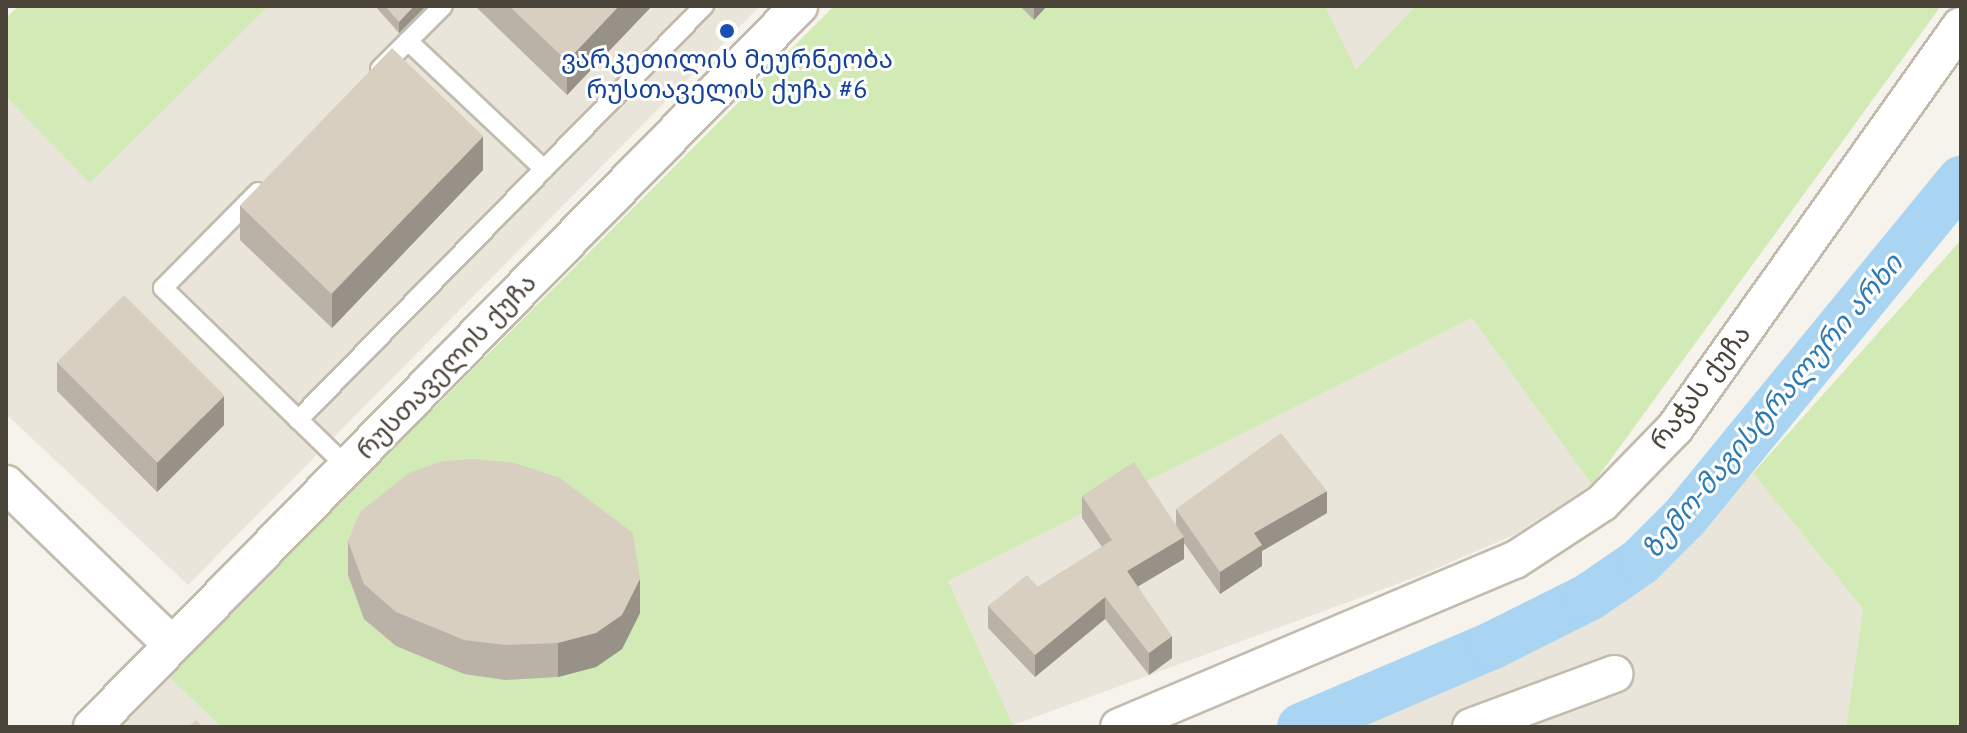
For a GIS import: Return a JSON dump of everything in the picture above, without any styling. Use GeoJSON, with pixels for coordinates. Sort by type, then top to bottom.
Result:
{"type":"FeatureCollection","features":[{"type":"Feature","properties":{"kind":"street","name":"რუსთაველის ქუჩა"},"geometry":{"type":"LineString","coordinates":[[92,727],[799,6]]}},
{"type":"Feature","properties":{"kind":"street","name":"რაჭას ქუჩა"},"geometry":{"type":"LineString","coordinates":[[1142,723],[1515,560],[1602,503],[1675,428],[1961,26]]}},
{"type":"Feature","properties":{"kind":"street"},"geometry":{"type":"LineString","coordinates":[[6,484],[172,645]]}},
{"type":"Feature","properties":{"kind":"street"},"geometry":{"type":"LineString","coordinates":[[1471,727],[1614,674]]}},
{"type":"Feature","properties":{"kind":"lane"},"geometry":{"type":"LineString","coordinates":[[364,86],[443,6]]}},
{"type":"Feature","properties":{"kind":"lane"},"geometry":{"type":"LineString","coordinates":[[298,420],[704,6]]}},
{"type":"Feature","properties":{"kind":"lane"},"geometry":{"type":"LineString","coordinates":[[408,41],[544,169]]}},
{"type":"Feature","properties":{"kind":"lane"},"geometry":{"type":"LineString","coordinates":[[274,176],[163,288],[347,467]]}},
{"type":"Feature","properties":{"kind":"shaded area"},"geometry":{"type":"Polygon","coordinates":[[[269,6],[760,6],[188,585],[6,414],[6,97],[90,182],[269,6]]]}},
{"type":"Feature","properties":{"kind":"shaded area"},"geometry":{"type":"Polygon","coordinates":[[[1325,6],[1415,6],[1356,71],[1325,6]]]}},
{"type":"Feature","properties":{"kind":"shaded area"},"geometry":{"type":"Polygon","coordinates":[[[1472,318],[1592,485],[1514,535],[1419,576],[1013,725],[948,581],[1472,318]]]}},
{"type":"Feature","properties":{"kind":"shaded area"},"geometry":{"type":"Polygon","coordinates":[[[1753,473],[1863,609],[1846,727],[1343,727],[1600,609],[1655,573],[1753,473]]]}},
{"type":"Feature","properties":{"kind":"shaded area"},"geometry":{"type":"Polygon","coordinates":[[[168,676],[221,727],[119,727],[168,676]]]}},
{"type":"Feature","properties":{"kind":"green space"},"geometry":{"type":"Polygon","coordinates":[[[19,6],[269,6],[90,183],[6,97],[6,18],[19,6]]]}},
{"type":"Feature","properties":{"kind":"green space"},"geometry":{"type":"Polygon","coordinates":[[[834,6],[1325,6],[1356,70],[1415,6],[1941,6],[1592,485],[1472,318],[948,581],[1013,725],[1007,727],[221,727],[168,676],[834,6]]]}},
{"type":"Feature","properties":{"kind":"green space"},"geometry":{"type":"Polygon","coordinates":[[[1961,240],[1961,727],[1846,727],[1863,609],[1753,473],[1961,240]]]}},
{"type":"Feature","properties":{"kind":"building"},"geometry":{"type":"Polygon","coordinates":[[[385,6],[414,6],[399,22],[385,6]]]}},
{"type":"Feature","properties":{"kind":"building"},"geometry":{"type":"Polygon","coordinates":[[[509,6],[619,6],[567,61],[509,6]]]}},
{"type":"Feature","properties":{"kind":"building"},"geometry":{"type":"Polygon","coordinates":[[[392,48],[483,136],[331,294],[240,206],[392,48]]]}},
{"type":"Feature","properties":{"kind":"building"},"geometry":{"type":"Polygon","coordinates":[[[124,295],[224,395],[157,463],[57,362],[124,295]]]}},
{"type":"Feature","properties":{"kind":"building"},"geometry":{"type":"Polygon","coordinates":[[[1281,433],[1327,491],[1254,533],[1262,545],[1220,572],[1176,509],[1281,433]]]}},
{"type":"Feature","properties":{"kind":"building"},"geometry":{"type":"Polygon","coordinates":[[[476,459],[515,463],[560,478],[633,533],[640,579],[622,615],[596,633],[558,643],[505,645],[464,640],[396,612],[364,584],[348,541],[360,512],[409,473],[443,461],[476,459]]]}},
{"type":"Feature","properties":{"kind":"building"},"geometry":{"type":"Polygon","coordinates":[[[1134,462],[1184,537],[1127,571],[1172,636],[1149,653],[1105,597],[1035,655],[988,606],[1027,575],[1038,587],[1112,540],[1082,496],[1134,462]]]}},
{"type":"Feature","properties":{"kind":"building"},"geometry":{"type":"Polygon","coordinates":[[[196,720],[203,727],[188,727],[196,720]]]}},
{"type":"Feature","properties":{"kind":"waterway","name":"ზემო-მაგისტრალური არხი"},"geometry":{"type":"LineString","coordinates":[[1301,727],[1493,645],[1589,597],[1640,562],[1685,517],[1961,180]]}},
{"type":"Feature","properties":{"kind":"place","name":"ვარკეთილის მეურნეობა რუსთაველის ქუჩა #6"},"geometry":{"type":"Point","coordinates":[727,31]}}]}
